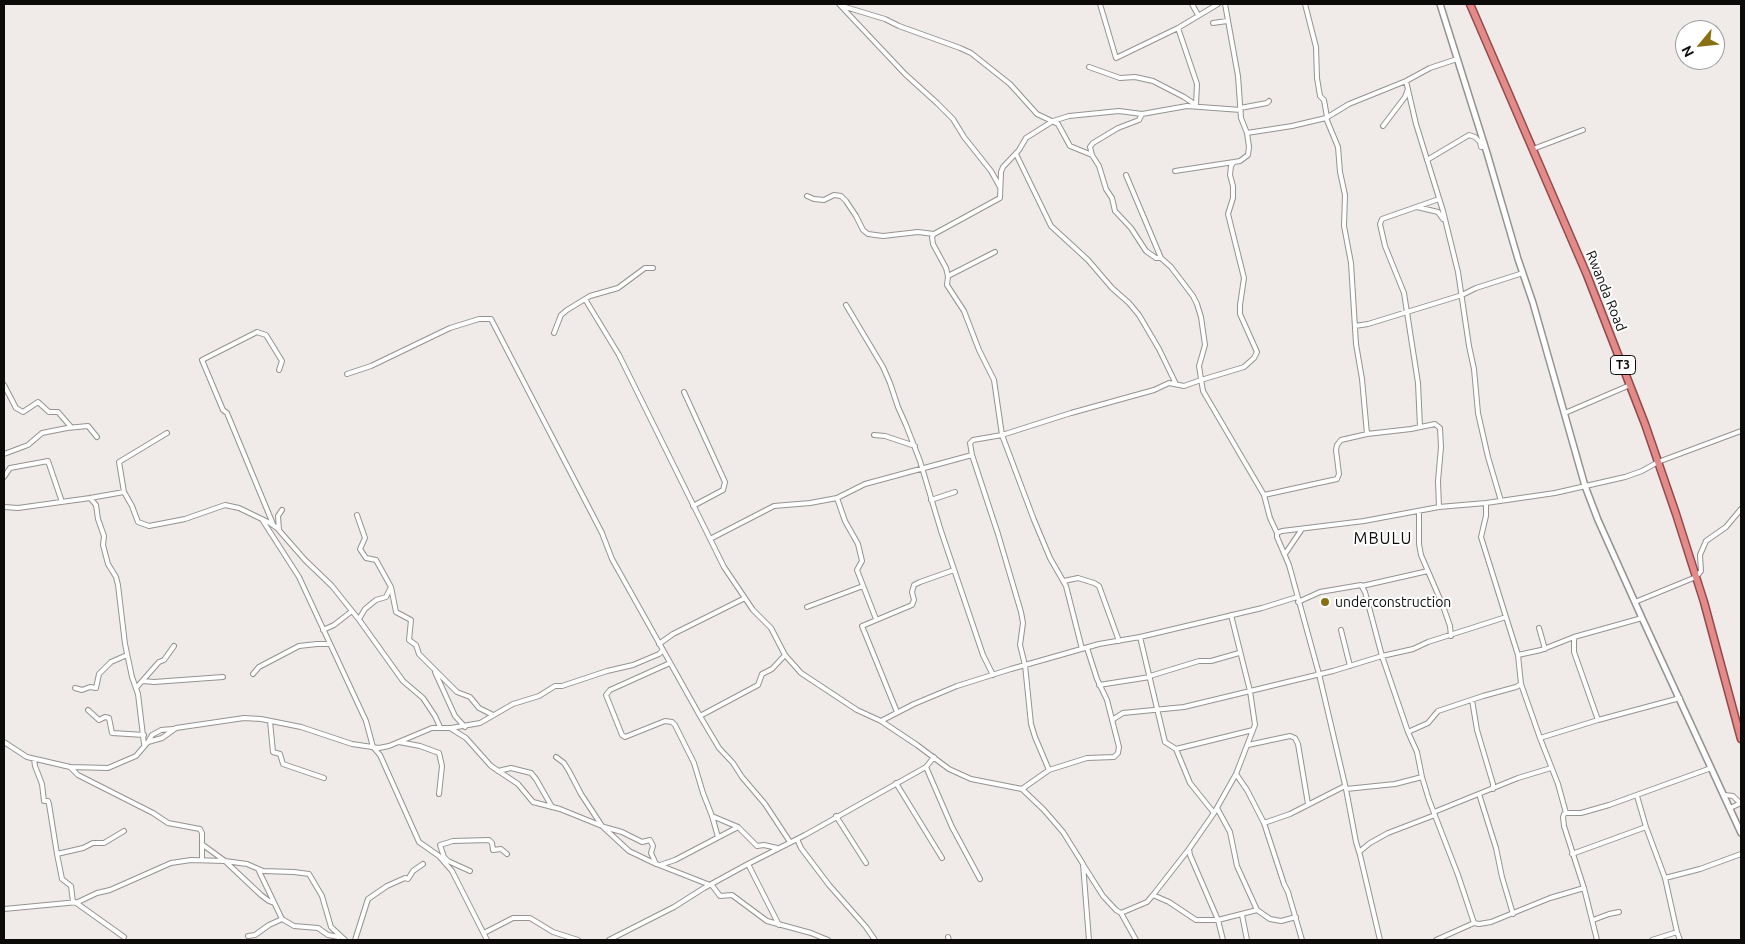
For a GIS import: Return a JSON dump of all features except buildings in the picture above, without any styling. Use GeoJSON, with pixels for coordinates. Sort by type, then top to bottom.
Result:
{"type":"FeatureCollection","features":[{"type":"Feature","properties":{"kind":"highway","name":"Rwanda Road"},"geometry":{"type":"LineString","coordinates":[[1470,4],[1587,275],[1630,385],[1676,514],[1696,577],[1741,739]]}},
{"type":"Feature","properties":{"kind":"street"},"geometry":{"type":"LineString","coordinates":[[1100,4],[1116,58],[1178,28],[1218,4]]}},
{"type":"Feature","properties":{"kind":"street"},"geometry":{"type":"LineString","coordinates":[[1192,4],[1198,15]]}},
{"type":"Feature","properties":{"kind":"street"},"geometry":{"type":"LineString","coordinates":[[1175,171],[1240,161],[1248,155],[1248,133],[1243,125],[1238,76],[1225,4]]}},
{"type":"Feature","properties":{"kind":"street"},"geometry":{"type":"LineString","coordinates":[[1305,4],[1316,47],[1317,78],[1320,96],[1325,104],[1327,117],[1338,148],[1340,172],[1345,195],[1344,226],[1352,263],[1356,344],[1362,380],[1367,434]]}},
{"type":"Feature","properties":{"kind":"street"},"geometry":{"type":"LineString","coordinates":[[1440,4],[1486,147],[1585,486],[1598,520],[1642,618],[1741,833]]}},
{"type":"Feature","properties":{"kind":"street"},"geometry":{"type":"LineString","coordinates":[[841,5],[885,18],[899,26],[942,40],[971,53],[1010,84],[1037,114],[1058,124],[1070,146],[1092,155]]}},
{"type":"Feature","properties":{"kind":"street"},"geometry":{"type":"LineString","coordinates":[[841,5],[905,74],[953,119],[1001,189]]}},
{"type":"Feature","properties":{"kind":"street"},"geometry":{"type":"LineString","coordinates":[[1213,23],[1227,21]]}},
{"type":"Feature","properties":{"kind":"street"},"geometry":{"type":"LineString","coordinates":[[1178,28],[1197,84],[1196,105]]}},
{"type":"Feature","properties":{"kind":"street"},"geometry":{"type":"LineString","coordinates":[[1248,133],[1292,126],[1327,117],[1361,99],[1406,81],[1430,68],[1457,59]]}},
{"type":"Feature","properties":{"kind":"street"},"geometry":{"type":"LineString","coordinates":[[1089,67],[1120,78],[1135,77],[1153,81],[1196,105]]}},
{"type":"Feature","properties":{"kind":"street"},"geometry":{"type":"LineString","coordinates":[[1406,81],[1416,124],[1446,223],[1458,272],[1474,368],[1478,413],[1490,465],[1501,501]]}},
{"type":"Feature","properties":{"kind":"street"},"geometry":{"type":"LineString","coordinates":[[1383,126],[1405,97],[1408,89]]}},
{"type":"Feature","properties":{"kind":"street"},"geometry":{"type":"LineString","coordinates":[[807,196],[824,200],[834,195],[840,196],[846,201],[863,230],[868,234],[883,236],[918,232],[934,234],[998,200],[1000,198],[1003,167],[1016,154],[1026,138],[1053,121],[1070,116],[1118,111],[1142,114],[1196,105],[1241,109],[1270,101]]}},
{"type":"Feature","properties":{"kind":"street"},"geometry":{"type":"LineString","coordinates":[[1142,114],[1139,120],[1118,128],[1093,142],[1090,147],[1092,155],[1099,166],[1106,189],[1112,198],[1113,209],[1131,228],[1146,251],[1156,258],[1161,258]]}},
{"type":"Feature","properties":{"kind":"street"},"geometry":{"type":"LineString","coordinates":[[1533,149],[1583,130]]}},
{"type":"Feature","properties":{"kind":"street"},"geometry":{"type":"LineString","coordinates":[[1427,160],[1469,135],[1476,137],[1481,147],[1486,147]]}},
{"type":"Feature","properties":{"kind":"street"},"geometry":{"type":"LineString","coordinates":[[1016,154],[1051,226],[1088,260],[1112,288],[1129,303],[1159,349],[1176,384]]}},
{"type":"Feature","properties":{"kind":"street"},"geometry":{"type":"LineString","coordinates":[[1049,770],[1031,724],[1025,665],[1020,645],[1023,623],[1021,612],[972,455],[971,442],[1002,435],[1154,390],[1169,383],[1184,386],[1244,367],[1254,358],[1257,352],[1240,314],[1244,286],[1243,270],[1229,222],[1229,209],[1233,198],[1230,168],[1234,162]]}},
{"type":"Feature","properties":{"kind":"street"},"geometry":{"type":"LineString","coordinates":[[1126,175],[1161,258],[1193,296],[1201,318],[1205,345],[1199,366],[1203,391],[1264,495],[1270,518],[1278,533],[1277,537],[1285,554],[1319,674],[1380,940]]}},
{"type":"Feature","properties":{"kind":"street"},"geometry":{"type":"LineString","coordinates":[[1420,427],[1418,383],[1407,312],[1401,284],[1385,246],[1380,224],[1382,219],[1439,199]]}},
{"type":"Feature","properties":{"kind":"street"},"geometry":{"type":"LineString","coordinates":[[1417,207],[1438,212],[1446,223]]}},
{"type":"Feature","properties":{"kind":"street"},"geometry":{"type":"LineString","coordinates":[[934,234],[933,244],[946,268],[948,276],[947,285],[964,311],[979,350],[994,380],[1002,435],[1050,558],[1064,581],[1085,649],[1099,685],[1105,693],[1120,750],[1116,756],[1087,758],[1049,770],[1022,789]]}},
{"type":"Feature","properties":{"kind":"street"},"geometry":{"type":"LineString","coordinates":[[948,276],[995,252]]}},
{"type":"Feature","properties":{"kind":"street"},"geometry":{"type":"LineString","coordinates":[[554,333],[563,313],[585,299],[618,288],[645,268],[653,268]]}},
{"type":"Feature","properties":{"kind":"street"},"geometry":{"type":"LineString","coordinates":[[1355,326],[1368,324],[1462,295],[1476,288],[1523,273]]}},
{"type":"Feature","properties":{"kind":"street"},"geometry":{"type":"LineString","coordinates":[[585,299],[619,355],[724,568],[745,598],[770,628],[785,655],[801,672],[857,710],[881,721],[949,769],[971,779],[1022,789],[1063,832],[1103,896],[1116,910],[1121,912],[1136,940]]}},
{"type":"Feature","properties":{"kind":"street"},"geometry":{"type":"LineString","coordinates":[[846,305],[883,367],[914,446],[983,655],[993,675]]}},
{"type":"Feature","properties":{"kind":"street"},"geometry":{"type":"LineString","coordinates":[[347,374],[371,366],[450,328],[479,319],[491,319],[598,524],[612,559],[662,651],[720,748],[765,804],[790,842]]}},
{"type":"Feature","properties":{"kind":"street"},"geometry":{"type":"LineString","coordinates":[[273,525],[227,413],[223,410],[202,360],[257,332],[266,335],[282,362],[279,370]]}},
{"type":"Feature","properties":{"kind":"street"},"geometry":{"type":"LineString","coordinates":[[4,385],[16,408],[23,412],[38,402],[49,412],[58,412],[71,427]]}},
{"type":"Feature","properties":{"kind":"street"},"geometry":{"type":"LineString","coordinates":[[1565,413],[1630,385]]}},
{"type":"Feature","properties":{"kind":"street"},"geometry":{"type":"LineString","coordinates":[[684,392],[725,482],[723,490],[693,506]]}},
{"type":"Feature","properties":{"kind":"street"},"geometry":{"type":"LineString","coordinates":[[1264,495],[1337,479],[1339,474],[1336,452],[1338,443],[1348,438],[1436,424],[1440,428],[1439,507]]}},
{"type":"Feature","properties":{"kind":"street"},"geometry":{"type":"LineString","coordinates":[[4,454],[28,445],[42,433],[71,427],[88,426],[97,437]]}},
{"type":"Feature","properties":{"kind":"street"},"geometry":{"type":"LineString","coordinates":[[1278,533],[1439,507],[1486,503],[1555,493],[1625,477],[1642,471],[1658,462],[1741,431]]}},
{"type":"Feature","properties":{"kind":"street"},"geometry":{"type":"LineString","coordinates":[[167,433],[119,462],[124,492],[138,522],[149,526],[185,520],[225,505],[239,508],[273,525],[308,564],[332,586],[403,681],[426,702],[440,727]]}},
{"type":"Feature","properties":{"kind":"street"},"geometry":{"type":"LineString","coordinates":[[874,435],[885,436],[914,446]]}},
{"type":"Feature","properties":{"kind":"street"},"geometry":{"type":"LineString","coordinates":[[710,539],[774,506],[810,503],[836,498],[865,484],[972,455]]}},
{"type":"Feature","properties":{"kind":"street"},"geometry":{"type":"LineString","coordinates":[[4,478],[10,468],[48,461],[62,502]]}},
{"type":"Feature","properties":{"kind":"street"},"geometry":{"type":"LineString","coordinates":[[4,507],[18,508],[124,492]]}},
{"type":"Feature","properties":{"kind":"street"},"geometry":{"type":"LineString","coordinates":[[931,500],[955,492]]}},
{"type":"Feature","properties":{"kind":"street"},"geometry":{"type":"LineString","coordinates":[[90,498],[96,505],[98,519],[104,536],[103,547],[108,564],[116,577],[118,585],[127,655],[136,688],[146,743]]}},
{"type":"Feature","properties":{"kind":"street"},"geometry":{"type":"LineString","coordinates":[[836,498],[845,521],[858,544],[862,562],[857,570],[876,619]]}},
{"type":"Feature","properties":{"kind":"street"},"geometry":{"type":"LineString","coordinates":[[1486,503],[1486,516],[1481,537],[1518,654],[1521,684],[1558,784],[1566,813],[1563,817],[1572,854],[1584,888],[1597,940]]}},
{"type":"Feature","properties":{"kind":"street"},"geometry":{"type":"LineString","coordinates":[[1635,602],[1696,577],[1700,571],[1700,555],[1706,541],[1726,527],[1741,509]]}},
{"type":"Feature","properties":{"kind":"street"},"geometry":{"type":"LineString","coordinates":[[279,530],[278,516],[282,510]]}},
{"type":"Feature","properties":{"kind":"street"},"geometry":{"type":"LineString","coordinates":[[1419,511],[1419,544],[1450,626],[1451,636]]}},
{"type":"Feature","properties":{"kind":"street"},"geometry":{"type":"LineString","coordinates":[[357,515],[365,538],[360,549],[366,558],[376,560],[391,586],[396,612],[411,620],[408,640],[416,645],[419,654],[457,692],[470,697],[479,708],[493,715]]}},
{"type":"Feature","properties":{"kind":"street"},"geometry":{"type":"LineString","coordinates":[[262,519],[299,577],[366,721],[373,748],[380,755],[418,842],[440,856],[452,871],[487,940]]}},
{"type":"Feature","properties":{"kind":"street"},"geometry":{"type":"LineString","coordinates":[[1285,554],[1302,528]]}},
{"type":"Feature","properties":{"kind":"street"},"geometry":{"type":"LineString","coordinates":[[897,712],[862,626],[912,605],[914,586],[954,570]]}},
{"type":"Feature","properties":{"kind":"street"},"geometry":{"type":"LineString","coordinates":[[1298,602],[1320,592],[1362,586],[1428,571]]}},
{"type":"Feature","properties":{"kind":"street"},"geometry":{"type":"LineString","coordinates":[[1064,581],[1078,578],[1099,586],[1119,641]]}},
{"type":"Feature","properties":{"kind":"street"},"geometry":{"type":"LineString","coordinates":[[358,619],[365,609],[376,600],[386,597],[391,586]]}},
{"type":"Feature","properties":{"kind":"street"},"geometry":{"type":"LineString","coordinates":[[807,607],[864,586]]}},
{"type":"Feature","properties":{"kind":"street"},"geometry":{"type":"LineString","coordinates":[[1362,586],[1382,656],[1419,760],[1422,777],[1474,923]]}},
{"type":"Feature","properties":{"kind":"street"},"geometry":{"type":"LineString","coordinates":[[881,721],[957,686],[1025,665],[1100,644],[1140,637],[1262,608],[1297,597]]}},
{"type":"Feature","properties":{"kind":"street"},"geometry":{"type":"LineString","coordinates":[[659,644],[673,634],[745,598]]}},
{"type":"Feature","properties":{"kind":"street"},"geometry":{"type":"LineString","coordinates":[[324,630],[352,611]]}},
{"type":"Feature","properties":{"kind":"street"},"geometry":{"type":"LineString","coordinates":[[1121,912],[1148,902],[1190,849],[1214,813],[1236,774],[1248,745],[1254,725],[1250,691],[1231,615]]}},
{"type":"Feature","properties":{"kind":"street"},"geometry":{"type":"LineString","coordinates":[[1112,720],[1123,713],[1184,707],[1222,696],[1250,691],[1350,666],[1413,649],[1428,642],[1506,617]]}},
{"type":"Feature","properties":{"kind":"street"},"geometry":{"type":"LineString","coordinates":[[1518,654],[1545,649],[1574,637],[1642,618]]}},
{"type":"Feature","properties":{"kind":"street"},"geometry":{"type":"LineString","coordinates":[[1539,628],[1545,649]]}},
{"type":"Feature","properties":{"kind":"street"},"geometry":{"type":"LineString","coordinates":[[1341,630],[1350,666]]}},
{"type":"Feature","properties":{"kind":"street"},"geometry":{"type":"LineString","coordinates":[[1140,637],[1165,742],[1176,749],[1190,783],[1214,813]]}},
{"type":"Feature","properties":{"kind":"street"},"geometry":{"type":"LineString","coordinates":[[1574,637],[1574,652],[1598,720]]}},
{"type":"Feature","properties":{"kind":"street"},"geometry":{"type":"LineString","coordinates":[[253,674],[259,667],[299,646],[330,644]]}},
{"type":"Feature","properties":{"kind":"street"},"geometry":{"type":"LineString","coordinates":[[136,688],[159,662],[164,660],[174,646]]}},
{"type":"Feature","properties":{"kind":"street"},"geometry":{"type":"LineString","coordinates":[[4,742],[34,759],[70,767],[108,768],[136,756],[146,743],[162,738],[173,730],[244,718],[270,720],[301,727],[352,744],[373,748],[390,746],[427,730],[440,727],[465,727],[480,723],[513,704],[539,696],[554,686],[562,686],[607,671],[633,665],[662,651]]}},
{"type":"Feature","properties":{"kind":"street"},"geometry":{"type":"LineString","coordinates":[[1099,685],[1150,676],[1199,661],[1211,661],[1239,653]]}},
{"type":"Feature","properties":{"kind":"street"},"geometry":{"type":"LineString","coordinates":[[74,688],[82,690],[90,687],[96,688],[99,674],[111,662],[127,655]]}},
{"type":"Feature","properties":{"kind":"street"},"geometry":{"type":"LineString","coordinates":[[700,716],[758,685],[762,674],[772,669],[785,655]]}},
{"type":"Feature","properties":{"kind":"street"},"geometry":{"type":"LineString","coordinates":[[670,663],[610,690],[606,695],[625,737],[665,721],[672,722],[675,725],[694,763],[718,837]]}},
{"type":"Feature","properties":{"kind":"street"},"geometry":{"type":"LineString","coordinates":[[434,670],[455,716],[465,727]]}},
{"type":"Feature","properties":{"kind":"street"},"geometry":{"type":"LineString","coordinates":[[143,680],[154,682],[223,677]]}},
{"type":"Feature","properties":{"kind":"street"},"geometry":{"type":"LineString","coordinates":[[1408,732],[1428,723],[1438,711],[1482,696],[1516,688],[1521,684]]}},
{"type":"Feature","properties":{"kind":"street"},"geometry":{"type":"LineString","coordinates":[[1540,738],[1680,698]]}},
{"type":"Feature","properties":{"kind":"street"},"geometry":{"type":"LineString","coordinates":[[1472,700],[1477,730],[1493,789]]}},
{"type":"Feature","properties":{"kind":"street"},"geometry":{"type":"LineString","coordinates":[[88,710],[99,720],[105,717],[109,718],[112,732],[144,735]]}},
{"type":"Feature","properties":{"kind":"street"},"geometry":{"type":"LineString","coordinates":[[270,720],[273,752],[280,754],[283,764],[324,778]]}},
{"type":"Feature","properties":{"kind":"street"},"geometry":{"type":"LineString","coordinates":[[450,728],[466,738],[498,771],[518,784],[533,802],[552,806],[622,832],[642,842],[650,840],[653,846],[651,853],[658,865]]}},
{"type":"Feature","properties":{"kind":"street"},"geometry":{"type":"LineString","coordinates":[[1176,749],[1253,730]]}},
{"type":"Feature","properties":{"kind":"street"},"geometry":{"type":"LineString","coordinates":[[1248,745],[1290,736],[1295,738],[1298,744],[1308,804]]}},
{"type":"Feature","properties":{"kind":"street"},"geometry":{"type":"LineString","coordinates":[[399,742],[420,746],[439,754],[442,766],[439,794]]}},
{"type":"Feature","properties":{"kind":"street"},"geometry":{"type":"LineString","coordinates":[[556,757],[564,763],[581,794],[603,826],[630,851],[658,865],[711,885],[720,896],[732,895],[767,921],[811,933],[828,940]]}},
{"type":"Feature","properties":{"kind":"street"},"geometry":{"type":"LineString","coordinates":[[609,940],[674,907],[748,864],[926,767],[934,758]]}},
{"type":"Feature","properties":{"kind":"street"},"geometry":{"type":"LineString","coordinates":[[34,759],[34,766],[42,784],[44,800],[48,801],[49,804],[62,879],[70,886],[74,902],[124,937]]}},
{"type":"Feature","properties":{"kind":"street"},"geometry":{"type":"LineString","coordinates":[[70,767],[78,775],[153,813],[168,823],[199,829],[202,832],[202,860]]}},
{"type":"Feature","properties":{"kind":"street"},"geometry":{"type":"LineString","coordinates":[[926,767],[952,827],[980,879]]}},
{"type":"Feature","properties":{"kind":"street"},"geometry":{"type":"LineString","coordinates":[[498,771],[511,768],[531,773],[552,806]]}},
{"type":"Feature","properties":{"kind":"street"},"geometry":{"type":"LineString","coordinates":[[1359,852],[1376,839],[1435,813],[1518,778],[1551,768]]}},
{"type":"Feature","properties":{"kind":"street"},"geometry":{"type":"LineString","coordinates":[[1566,813],[1581,813],[1594,810],[1711,768]]}},
{"type":"Feature","properties":{"kind":"street"},"geometry":{"type":"LineString","coordinates":[[1236,774],[1247,790],[1264,823],[1296,917],[1301,940]]}},
{"type":"Feature","properties":{"kind":"street"},"geometry":{"type":"LineString","coordinates":[[1264,823],[1290,814],[1346,787],[1395,784],[1422,777]]}},
{"type":"Feature","properties":{"kind":"street"},"geometry":{"type":"LineString","coordinates":[[896,783],[942,858]]}},
{"type":"Feature","properties":{"kind":"street"},"geometry":{"type":"LineString","coordinates":[[1479,794],[1513,914]]}},
{"type":"Feature","properties":{"kind":"street"},"geometry":{"type":"LineString","coordinates":[[1725,795],[1733,796],[1741,804],[1730,808]]}},
{"type":"Feature","properties":{"kind":"street"},"geometry":{"type":"LineString","coordinates":[[1637,796],[1646,827],[1665,878],[1680,940]]}},
{"type":"Feature","properties":{"kind":"street"},"geometry":{"type":"LineString","coordinates":[[1217,808],[1230,832],[1237,866],[1257,910],[1270,919],[1281,921],[1296,917]]}},
{"type":"Feature","properties":{"kind":"street"},"geometry":{"type":"LineString","coordinates":[[712,816],[738,827],[757,846],[764,845],[777,848]]}},
{"type":"Feature","properties":{"kind":"street"},"geometry":{"type":"LineString","coordinates":[[836,816],[866,863]]}},
{"type":"Feature","properties":{"kind":"street"},"geometry":{"type":"LineString","coordinates":[[658,865],[675,860],[738,827]]}},
{"type":"Feature","properties":{"kind":"street"},"geometry":{"type":"LineString","coordinates":[[1572,854],[1646,827]]}},
{"type":"Feature","properties":{"kind":"street"},"geometry":{"type":"LineString","coordinates":[[57,854],[84,848],[93,843],[104,842],[124,831]]}},
{"type":"Feature","properties":{"kind":"street"},"geometry":{"type":"LineString","coordinates":[[797,839],[829,885],[875,940]]}},
{"type":"Feature","properties":{"kind":"street"},"geometry":{"type":"LineString","coordinates":[[470,871],[448,861],[444,857],[440,845],[452,841],[489,840],[492,843],[493,850],[501,849],[507,854]]}},
{"type":"Feature","properties":{"kind":"street"},"geometry":{"type":"LineString","coordinates":[[203,845],[225,861],[260,895],[274,903]]}},
{"type":"Feature","properties":{"kind":"street"},"geometry":{"type":"LineString","coordinates":[[1190,849],[1190,855],[1218,920],[1223,940]]}},
{"type":"Feature","properties":{"kind":"street"},"geometry":{"type":"LineString","coordinates":[[1665,878],[1700,869],[1741,854]]}},
{"type":"Feature","properties":{"kind":"street"},"geometry":{"type":"LineString","coordinates":[[4,909],[74,902],[110,890],[179,861],[225,861],[247,864],[264,871],[308,874],[322,896],[330,926],[343,939]]}},
{"type":"Feature","properties":{"kind":"street"},"geometry":{"type":"LineString","coordinates":[[356,940],[368,899],[387,886],[405,878],[408,879],[423,864]]}},
{"type":"Feature","properties":{"kind":"street"},"geometry":{"type":"LineString","coordinates":[[748,864],[779,925]]}},
{"type":"Feature","properties":{"kind":"street"},"geometry":{"type":"LineString","coordinates":[[1083,864],[1089,940]]}},
{"type":"Feature","properties":{"kind":"street"},"geometry":{"type":"LineString","coordinates":[[258,869],[282,919],[294,926],[318,928],[328,935],[343,939]]}},
{"type":"Feature","properties":{"kind":"street"},"geometry":{"type":"LineString","coordinates":[[1436,940],[1445,938],[1474,923],[1479,924],[1513,914],[1550,898],[1584,888]]}},
{"type":"Feature","properties":{"kind":"street"},"geometry":{"type":"LineString","coordinates":[[1154,895],[1169,902],[1196,920],[1218,920],[1257,910]]}},
{"type":"Feature","properties":{"kind":"street"},"geometry":{"type":"LineString","coordinates":[[1593,920],[1619,912]]}},
{"type":"Feature","properties":{"kind":"street"},"geometry":{"type":"LineString","coordinates":[[1242,915],[1247,940]]}},
{"type":"Feature","properties":{"kind":"street"},"geometry":{"type":"LineString","coordinates":[[484,933],[513,918],[530,918],[553,932],[578,940]]}},
{"type":"Feature","properties":{"kind":"street"},"geometry":{"type":"LineString","coordinates":[[248,936],[255,935],[282,919]]}},
{"type":"Feature","properties":{"kind":"street"},"geometry":{"type":"LineString","coordinates":[[1652,940],[1677,932]]}},
{"type":"Feature","properties":{"kind":"place","name":"underconstruction"},"geometry":{"type":"Point","coordinates":[1325,602]}},
{"type":"Feature","properties":{"kind":"district","name":"MBULU"},"geometry":{"type":"Point","coordinates":[1383,539]}}]}
